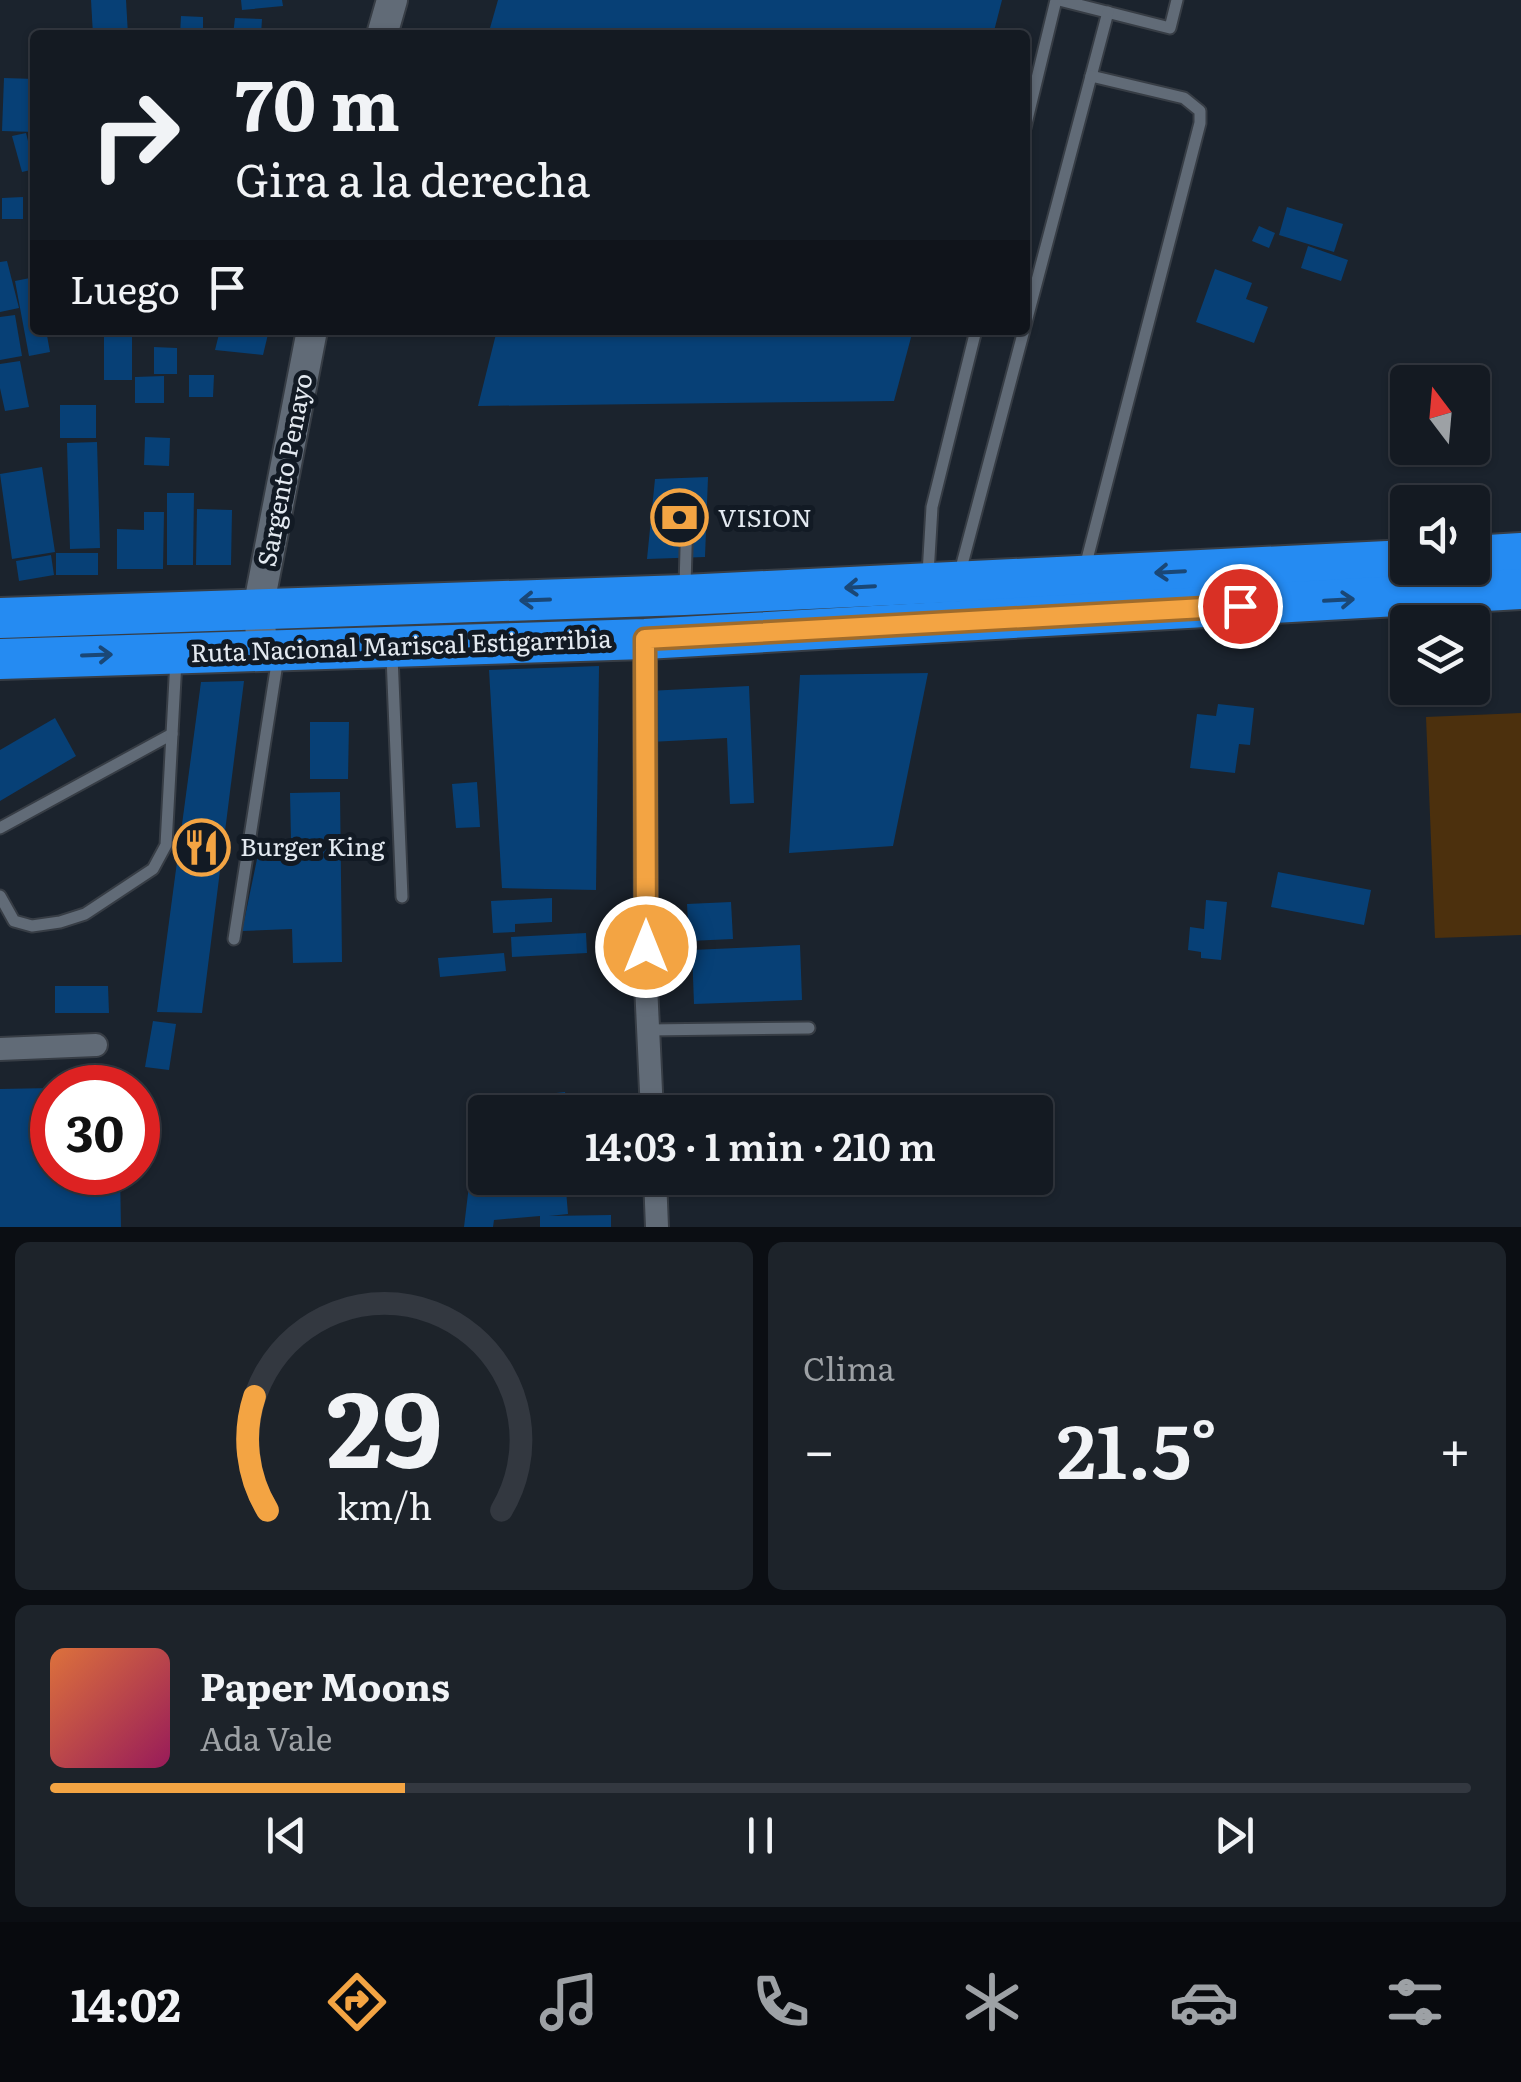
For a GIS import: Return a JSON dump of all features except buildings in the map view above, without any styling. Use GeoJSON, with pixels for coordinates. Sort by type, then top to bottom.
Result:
{"type":"FeatureCollection","features":[{"type":"Feature","properties":{"kind":"highway"},"geometry":{"type":"LineString","coordinates":[[1490,555],[1521,554]]}},
{"type":"Feature","properties":{"kind":"highway","name":"Ruta Nacional Mariscal Estigarribia"},"geometry":{"type":"LineString","coordinates":[[0,618],[684,595],[942,593],[1083,576],[1390,561]]}},
{"type":"Feature","properties":{"kind":"highway","name":"Ruta Nacional Mariscal Estigarribia"},"geometry":{"type":"LineString","coordinates":[[0,659],[645,639],[1521,589]]}},
{"type":"Feature","properties":{"kind":"street"},"geometry":{"type":"LineString","coordinates":[[383,30],[392,0]]}},
{"type":"Feature","properties":{"kind":"street","name":"Sargento Penayo"},"geometry":{"type":"LineString","coordinates":[[271,650],[258,610],[311,335]]}},
{"type":"Feature","properties":{"kind":"street"},"geometry":{"type":"LineString","coordinates":[[645,639],[651,1095]]}},
{"type":"Feature","properties":{"kind":"street"},"geometry":{"type":"LineString","coordinates":[[0,1049],[96,1045]]}},
{"type":"Feature","properties":{"kind":"street"},"geometry":{"type":"LineString","coordinates":[[656,1195],[657,1227]]}},
{"type":"Feature","properties":{"kind":"lane"},"geometry":{"type":"LineString","coordinates":[[1030,108],[1057,0],[1170,28],[1177,0]]}},
{"type":"Feature","properties":{"kind":"lane"},"geometry":{"type":"LineString","coordinates":[[1030,305],[1108,12]]}},
{"type":"Feature","properties":{"kind":"lane"},"geometry":{"type":"LineString","coordinates":[[1083,576],[1200,123],[1200,111],[1184,98],[1091,76]]}},
{"type":"Feature","properties":{"kind":"lane"},"geometry":{"type":"LineString","coordinates":[[942,593],[932,507],[975,335]]}},
{"type":"Feature","properties":{"kind":"lane"},"geometry":{"type":"LineString","coordinates":[[890,624],[942,593],[1022,335]]}},
{"type":"Feature","properties":{"kind":"lane"},"geometry":{"type":"LineString","coordinates":[[684,595],[687,513]]}},
{"type":"Feature","properties":{"kind":"lane"},"geometry":{"type":"LineString","coordinates":[[392,647],[402,897]]}},
{"type":"Feature","properties":{"kind":"lane"},"geometry":{"type":"LineString","coordinates":[[234,939],[271,650]]}},
{"type":"Feature","properties":{"kind":"lane"},"geometry":{"type":"LineString","coordinates":[[0,896],[14,921],[32,926],[60,922],[85,914],[152,869],[166,845],[176,653]]}},
{"type":"Feature","properties":{"kind":"lane"},"geometry":{"type":"LineString","coordinates":[[0,828],[172,734]]}},
{"type":"Feature","properties":{"kind":"lane"},"geometry":{"type":"LineString","coordinates":[[648,1030],[808,1028]]}},
{"type":"Feature","properties":{"kind":"shaded area"},"geometry":{"type":"Polygon","coordinates":[[[1521,713],[1521,935],[1435,938],[1426,717],[1521,713]]]}},
{"type":"Feature","properties":{"kind":"place","name":"VISION"},"geometry":{"type":"Point","coordinates":[679,518]}},
{"type":"Feature","properties":{"kind":"place","name":"Burger King"},"geometry":{"type":"Point","coordinates":[201,847]}},
{"type":"Feature","properties":{"kind":"route"},"geometry":{"type":"LineString","coordinates":[[646,947],[645,639],[1240,606]]}}]}
